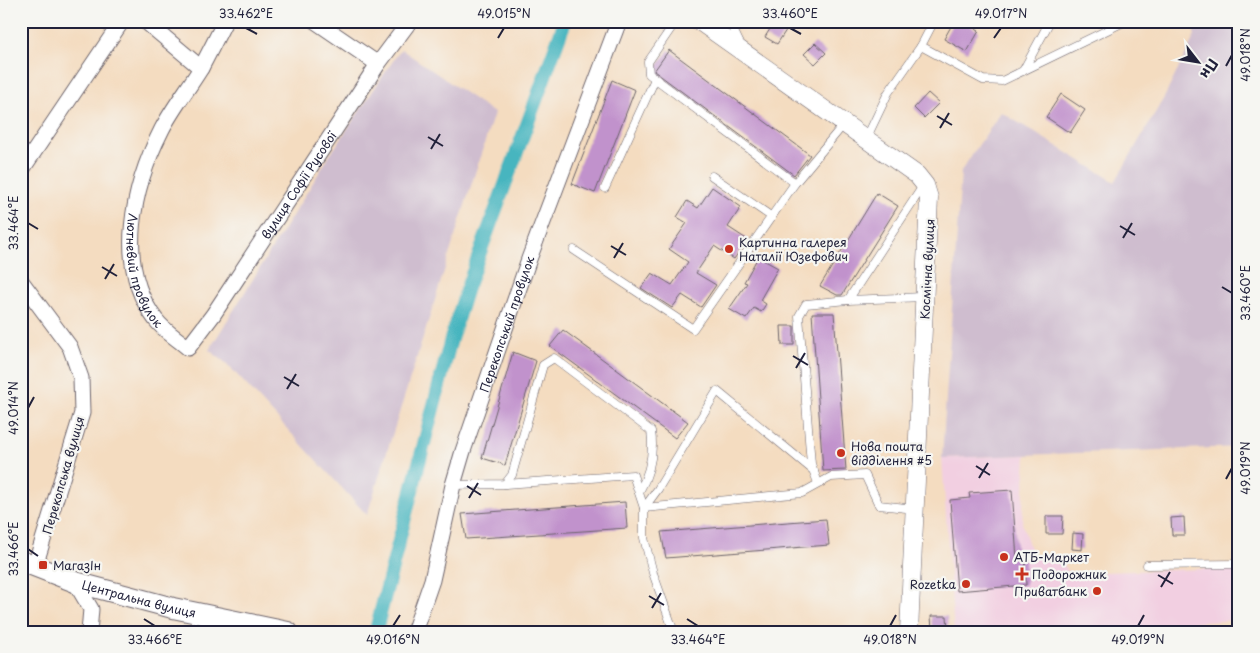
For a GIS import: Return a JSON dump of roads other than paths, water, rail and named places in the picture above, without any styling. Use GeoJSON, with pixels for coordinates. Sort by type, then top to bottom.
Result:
{"type":"FeatureCollection","features":[{"type":"Feature","properties":{"kind":"main road","name":"Центральна вулиця"},"geometry":{"type":"LineString","coordinates":[[28,563],[75,582],[173,608],[288,632]]}},
{"type":"Feature","properties":{"kind":"street"},"geometry":{"type":"LineString","coordinates":[[21,172],[122,21]]}},
{"type":"Feature","properties":{"kind":"street"},"geometry":{"type":"LineString","coordinates":[[145,21],[201,68]]}},
{"type":"Feature","properties":{"kind":"street","name":"Лютневий провулок"},"geometry":{"type":"LineString","coordinates":[[188,348],[157,321],[140,292],[132,260],[133,214],[147,163],[162,128],[201,68],[225,21]]}},
{"type":"Feature","properties":{"kind":"street"},"geometry":{"type":"LineString","coordinates":[[315,21],[378,64]]}},
{"type":"Feature","properties":{"kind":"street","name":"вулиця Софії Русової"},"geometry":{"type":"LineString","coordinates":[[188,348],[213,315],[265,238],[378,64],[410,21]]}},
{"type":"Feature","properties":{"kind":"street","name":"Перекопський провулок"},"geometry":{"type":"LineString","coordinates":[[414,632],[432,580],[453,485],[529,259],[619,21]]}},
{"type":"Feature","properties":{"kind":"street"},"geometry":{"type":"LineString","coordinates":[[699,21],[917,175],[925,184]]}},
{"type":"Feature","properties":{"kind":"street","name":"Космічна вулиця"},"geometry":{"type":"LineString","coordinates":[[909,632],[929,198],[925,184]]}},
{"type":"Feature","properties":{"kind":"street","name":"Перекопська вулиця"},"geometry":{"type":"LineString","coordinates":[[21,280],[70,347],[81,378],[82,413],[28,563]]}},
{"type":"Feature","properties":{"kind":"street"},"geometry":{"type":"LineString","coordinates":[[75,582],[91,609],[88,632]]}},
{"type":"Feature","properties":{"kind":"lane"},"geometry":{"type":"LineString","coordinates":[[676,21],[648,62],[649,74],[795,183]]}},
{"type":"Feature","properties":{"kind":"lane"},"geometry":{"type":"LineString","coordinates":[[728,21],[746,54]]}},
{"type":"Feature","properties":{"kind":"lane"},"geometry":{"type":"LineString","coordinates":[[866,139],[888,93],[920,46],[934,21]]}},
{"type":"Feature","properties":{"kind":"lane"},"geometry":{"type":"LineString","coordinates":[[1023,71],[1050,21]]}},
{"type":"Feature","properties":{"kind":"lane"},"geometry":{"type":"LineString","coordinates":[[920,46],[983,80],[1002,81],[1126,21]]}},
{"type":"Feature","properties":{"kind":"lane"},"geometry":{"type":"LineString","coordinates":[[605,188],[655,79]]}},
{"type":"Feature","properties":{"kind":"lane"},"geometry":{"type":"LineString","coordinates":[[574,250],[693,329],[795,183],[844,124]]}},
{"type":"Feature","properties":{"kind":"lane"},"geometry":{"type":"LineString","coordinates":[[712,176],[772,217]]}},
{"type":"Feature","properties":{"kind":"lane"},"geometry":{"type":"LineString","coordinates":[[848,300],[925,184]]}},
{"type":"Feature","properties":{"kind":"lane"},"geometry":{"type":"LineString","coordinates":[[818,483],[811,464],[799,316],[806,304],[848,300],[925,297]]}},
{"type":"Feature","properties":{"kind":"lane"},"geometry":{"type":"LineString","coordinates":[[505,484],[512,476],[543,366],[554,358],[651,431],[652,442],[647,479],[639,492]]}},
{"type":"Feature","properties":{"kind":"lane"},"geometry":{"type":"LineString","coordinates":[[644,508],[658,489],[717,391],[814,471]]}},
{"type":"Feature","properties":{"kind":"lane"},"geometry":{"type":"LineString","coordinates":[[453,485],[505,484],[633,475],[644,508],[644,538],[653,573],[674,632]]}},
{"type":"Feature","properties":{"kind":"lane"},"geometry":{"type":"LineString","coordinates":[[644,508],[802,493],[831,477],[864,475],[879,505],[915,509]]}},
{"type":"Feature","properties":{"kind":"lane"},"geometry":{"type":"LineString","coordinates":[[1147,566],[1239,564]]}},
{"type":"Feature","properties":{"kind":"waterway"},"geometry":{"type":"LineString","coordinates":[[377,626],[451,339],[467,288],[565,21]]}},
{"type":"Feature","properties":{"kind":"place","name":"Картинна галерея Наталії Юзефович"},"geometry":{"type":"Point","coordinates":[729,249]}},
{"type":"Feature","properties":{"kind":"place","name":"Нова пошта відділення #5"},"geometry":{"type":"Point","coordinates":[841,453]}},
{"type":"Feature","properties":{"kind":"place","name":"АТБ-Маркет"},"geometry":{"type":"Point","coordinates":[1004,557]}},
{"type":"Feature","properties":{"kind":"place","name":"МагазІн"},"geometry":{"type":"Point","coordinates":[43,565]}},
{"type":"Feature","properties":{"kind":"place","name":"Подорожник"},"geometry":{"type":"Point","coordinates":[1022,574]}},
{"type":"Feature","properties":{"kind":"place","name":"Rozetka"},"geometry":{"type":"Point","coordinates":[966,584]}},
{"type":"Feature","properties":{"kind":"place","name":"Приватбанк"},"geometry":{"type":"Point","coordinates":[1097,591]}}]}
